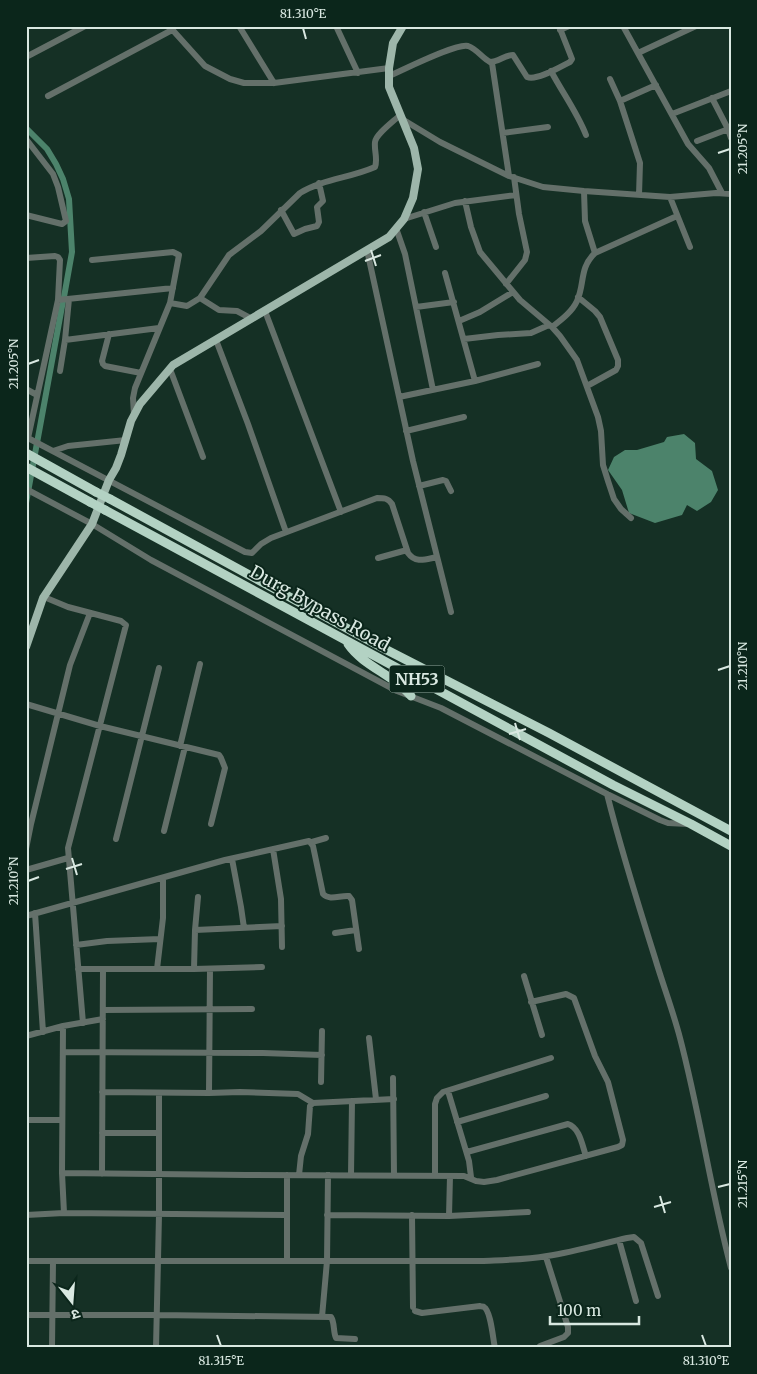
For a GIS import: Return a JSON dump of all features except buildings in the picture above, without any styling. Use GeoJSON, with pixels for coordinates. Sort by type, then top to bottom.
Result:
{"type":"FeatureCollection","features":[{"type":"Feature","properties":{"kind":"highway","name":"Durg Bypass Road"},"geometry":{"type":"LineString","coordinates":[[26,453],[383,648],[549,733],[731,831]]}},
{"type":"Feature","properties":{"kind":"highway","name":"Durg Bypass Road"},"geometry":{"type":"LineString","coordinates":[[26,467],[731,846]]}},
{"type":"Feature","properties":{"kind":"highway"},"geometry":{"type":"LineString","coordinates":[[346,640],[364,661],[396,681],[410,696]]}},
{"type":"Feature","properties":{"kind":"main road"},"geometry":{"type":"LineString","coordinates":[[26,647],[44,597],[92,524],[109,480],[116,468],[134,415],[140,404],[173,366],[389,237],[404,219],[413,198],[418,169],[414,148],[389,88],[393,43],[403,26]]}},
{"type":"Feature","properties":{"kind":"street"},"geometry":{"type":"LineString","coordinates":[[26,57],[85,26]]}},
{"type":"Feature","properties":{"kind":"street"},"geometry":{"type":"LineString","coordinates":[[239,26],[274,83]]}},
{"type":"Feature","properties":{"kind":"street"},"geometry":{"type":"LineString","coordinates":[[336,26],[358,73]]}},
{"type":"Feature","properties":{"kind":"street"},"geometry":{"type":"LineString","coordinates":[[48,96],[171,28],[206,66],[218,74],[244,83],[274,83],[358,73],[389,72],[464,46],[475,49],[487,61],[492,63],[513,55],[525,75],[530,78],[536,78],[570,62],[572,59],[560,28],[569,26]]}},
{"type":"Feature","properties":{"kind":"street"},"geometry":{"type":"LineString","coordinates":[[623,26],[691,149],[709,168],[722,193]]}},
{"type":"Feature","properties":{"kind":"street"},"geometry":{"type":"LineString","coordinates":[[638,52],[696,26]]}},
{"type":"Feature","properties":{"kind":"street"},"geometry":{"type":"LineString","coordinates":[[492,63],[503,133],[527,252],[525,260],[506,284]]}},
{"type":"Feature","properties":{"kind":"street"},"geometry":{"type":"LineString","coordinates":[[551,71],[586,135]]}},
{"type":"Feature","properties":{"kind":"street"},"geometry":{"type":"LineString","coordinates":[[610,78],[620,101],[640,163],[639,195]]}},
{"type":"Feature","properties":{"kind":"street"},"geometry":{"type":"LineString","coordinates":[[620,101],[656,85]]}},
{"type":"Feature","properties":{"kind":"street"},"geometry":{"type":"LineString","coordinates":[[672,114],[731,91]]}},
{"type":"Feature","properties":{"kind":"street"},"geometry":{"type":"LineString","coordinates":[[712,98],[729,129],[731,138]]}},
{"type":"Feature","properties":{"kind":"street"},"geometry":{"type":"LineString","coordinates":[[170,303],[187,306],[200,298],[229,255],[261,231],[300,193],[319,183],[374,167],[376,162],[376,139],[401,117],[440,142],[512,176],[543,187],[670,198],[722,193],[731,194]]}},
{"type":"Feature","properties":{"kind":"street"},"geometry":{"type":"LineString","coordinates":[[503,133],[548,127]]}},
{"type":"Feature","properties":{"kind":"street"},"geometry":{"type":"LineString","coordinates":[[698,141],[729,129]]}},
{"type":"Feature","properties":{"kind":"street"},"geometry":{"type":"LineString","coordinates":[[26,140],[53,174],[66,221],[62,224],[26,215]]}},
{"type":"Feature","properties":{"kind":"street"},"geometry":{"type":"LineString","coordinates":[[281,210],[294,234],[317,226],[319,222],[317,208],[323,201],[319,183]]}},
{"type":"Feature","properties":{"kind":"street"},"geometry":{"type":"LineString","coordinates":[[584,191],[585,221],[595,253]]}},
{"type":"Feature","properties":{"kind":"street"},"geometry":{"type":"LineString","coordinates":[[404,219],[465,201],[516,195]]}},
{"type":"Feature","properties":{"kind":"street"},"geometry":{"type":"LineString","coordinates":[[670,198],[690,247]]}},
{"type":"Feature","properties":{"kind":"street"},"geometry":{"type":"LineString","coordinates":[[465,201],[471,227],[480,252],[520,300],[551,326],[569,347],[577,360],[598,417],[601,430],[603,465],[614,499],[631,518]]}},
{"type":"Feature","properties":{"kind":"street"},"geometry":{"type":"LineString","coordinates":[[424,212],[436,247]]}},
{"type":"Feature","properties":{"kind":"street"},"geometry":{"type":"LineString","coordinates":[[464,339],[527,334],[551,326],[571,310],[578,301],[585,267],[589,258],[595,253],[677,216]]}},
{"type":"Feature","properties":{"kind":"street"},"geometry":{"type":"LineString","coordinates":[[396,228],[405,254],[433,390]]}},
{"type":"Feature","properties":{"kind":"street"},"geometry":{"type":"LineString","coordinates":[[366,250],[406,431],[451,612]]}},
{"type":"Feature","properties":{"kind":"street"},"geometry":{"type":"LineString","coordinates":[[92,260],[176,253],[179,257],[170,303],[134,393],[134,415]]}},
{"type":"Feature","properties":{"kind":"street"},"geometry":{"type":"LineString","coordinates":[[26,258],[55,256],[60,260],[58,300],[27,437],[244,552],[252,553],[265,541],[286,532],[378,498],[384,498],[389,499],[392,504],[411,557],[416,560],[437,557]]}},
{"type":"Feature","properties":{"kind":"street"},"geometry":{"type":"LineString","coordinates":[[445,273],[475,381]]}},
{"type":"Feature","properties":{"kind":"street"},"geometry":{"type":"LineString","coordinates":[[58,300],[173,288]]}},
{"type":"Feature","properties":{"kind":"street"},"geometry":{"type":"LineString","coordinates":[[459,320],[480,312],[513,292]]}},
{"type":"Feature","properties":{"kind":"street"},"geometry":{"type":"LineString","coordinates":[[578,297],[595,311],[600,318],[618,360],[616,370],[587,386]]}},
{"type":"Feature","properties":{"kind":"street"},"geometry":{"type":"LineString","coordinates":[[200,298],[219,310],[237,310],[252,318]]}},
{"type":"Feature","properties":{"kind":"street"},"geometry":{"type":"LineString","coordinates":[[60,371],[65,340],[68,299]]}},
{"type":"Feature","properties":{"kind":"street"},"geometry":{"type":"LineString","coordinates":[[416,307],[454,302]]}},
{"type":"Feature","properties":{"kind":"street"},"geometry":{"type":"LineString","coordinates":[[265,311],[341,512]]}},
{"type":"Feature","properties":{"kind":"street"},"geometry":{"type":"LineString","coordinates":[[65,340],[159,328]]}},
{"type":"Feature","properties":{"kind":"street"},"geometry":{"type":"LineString","coordinates":[[110,334],[102,361],[103,364],[141,373]]}},
{"type":"Feature","properties":{"kind":"street"},"geometry":{"type":"LineString","coordinates":[[216,340],[286,532]]}},
{"type":"Feature","properties":{"kind":"street"},"geometry":{"type":"LineString","coordinates":[[399,397],[475,381],[538,364]]}},
{"type":"Feature","properties":{"kind":"street"},"geometry":{"type":"LineString","coordinates":[[170,370],[203,457]]}},
{"type":"Feature","properties":{"kind":"street"},"geometry":{"type":"LineString","coordinates":[[26,389],[37,395]]}},
{"type":"Feature","properties":{"kind":"street"},"geometry":{"type":"LineString","coordinates":[[406,431],[464,416]]}},
{"type":"Feature","properties":{"kind":"street"},"geometry":{"type":"LineString","coordinates":[[53,451],[68,446],[126,440]]}},
{"type":"Feature","properties":{"kind":"street"},"geometry":{"type":"LineString","coordinates":[[419,486],[443,480],[451,491]]}},
{"type":"Feature","properties":{"kind":"street"},"geometry":{"type":"LineString","coordinates":[[26,489],[92,524],[151,560],[397,691],[441,708],[660,820],[691,824]]}},
{"type":"Feature","properties":{"kind":"street"},"geometry":{"type":"LineString","coordinates":[[378,558],[407,550]]}},
{"type":"Feature","properties":{"kind":"street"},"geometry":{"type":"LineString","coordinates":[[44,597],[68,607],[121,621],[126,625],[69,840],[68,858],[82,1022]]}},
{"type":"Feature","properties":{"kind":"street"},"geometry":{"type":"LineString","coordinates":[[26,849],[74,653],[90,613]]}},
{"type":"Feature","properties":{"kind":"street"},"geometry":{"type":"LineString","coordinates":[[164,831],[200,664]]}},
{"type":"Feature","properties":{"kind":"street"},"geometry":{"type":"LineString","coordinates":[[116,839],[159,668]]}},
{"type":"Feature","properties":{"kind":"street"},"geometry":{"type":"LineString","coordinates":[[26,704],[100,726],[219,755],[224,763],[224,768],[211,824]]}},
{"type":"Feature","properties":{"kind":"street"},"geometry":{"type":"LineString","coordinates":[[607,794],[636,898],[680,1038],[695,1098],[700,1132],[719,1222],[731,1268]]}},
{"type":"Feature","properties":{"kind":"street"},"geometry":{"type":"LineString","coordinates":[[26,916],[232,859],[305,841],[312,842],[326,838]]}},
{"type":"Feature","properties":{"kind":"street"},"geometry":{"type":"LineString","coordinates":[[312,842],[323,894],[329,898],[349,896],[352,900],[359,949]]}},
{"type":"Feature","properties":{"kind":"street"},"geometry":{"type":"LineString","coordinates":[[273,849],[281,899],[282,947]]}},
{"type":"Feature","properties":{"kind":"street"},"geometry":{"type":"LineString","coordinates":[[26,870],[68,858]]}},
{"type":"Feature","properties":{"kind":"street"},"geometry":{"type":"LineString","coordinates":[[232,859],[244,928]]}},
{"type":"Feature","properties":{"kind":"street"},"geometry":{"type":"LineString","coordinates":[[157,969],[162,918],[163,878]]}},
{"type":"Feature","properties":{"kind":"street"},"geometry":{"type":"LineString","coordinates":[[194,970],[198,897]]}},
{"type":"Feature","properties":{"kind":"street"},"geometry":{"type":"LineString","coordinates":[[36,913],[43,1032]]}},
{"type":"Feature","properties":{"kind":"street"},"geometry":{"type":"LineString","coordinates":[[195,930],[282,926]]}},
{"type":"Feature","properties":{"kind":"street"},"geometry":{"type":"LineString","coordinates":[[335,932],[356,930]]}},
{"type":"Feature","properties":{"kind":"street"},"geometry":{"type":"LineString","coordinates":[[76,945],[107,941],[160,939]]}},
{"type":"Feature","properties":{"kind":"street"},"geometry":{"type":"LineString","coordinates":[[78,969],[194,970],[262,967]]}},
{"type":"Feature","properties":{"kind":"street"},"geometry":{"type":"LineString","coordinates":[[102,969],[102,1174]]}},
{"type":"Feature","properties":{"kind":"street"},"geometry":{"type":"LineString","coordinates":[[209,1093],[210,969]]}},
{"type":"Feature","properties":{"kind":"street"},"geometry":{"type":"LineString","coordinates":[[524,976],[542,1035]]}},
{"type":"Feature","properties":{"kind":"street"},"geometry":{"type":"LineString","coordinates":[[62,1173],[464,1176],[484,1182],[618,1147],[622,1144],[623,1140],[608,1082],[595,1056],[574,998],[566,994],[531,1002]]}},
{"type":"Feature","properties":{"kind":"street"},"geometry":{"type":"LineString","coordinates":[[103,1010],[252,1009]]}},
{"type":"Feature","properties":{"kind":"street"},"geometry":{"type":"LineString","coordinates":[[26,1036],[103,1018]]}},
{"type":"Feature","properties":{"kind":"street"},"geometry":{"type":"LineString","coordinates":[[63,1026],[62,1173],[64,1214]]}},
{"type":"Feature","properties":{"kind":"street"},"geometry":{"type":"LineString","coordinates":[[321,1082],[322,1031]]}},
{"type":"Feature","properties":{"kind":"street"},"geometry":{"type":"LineString","coordinates":[[369,1038],[376,1099]]}},
{"type":"Feature","properties":{"kind":"street"},"geometry":{"type":"LineString","coordinates":[[63,1052],[322,1055]]}},
{"type":"Feature","properties":{"kind":"street"},"geometry":{"type":"LineString","coordinates":[[434,1176],[435,1104],[437,1098],[443,1092],[551,1058]]}},
{"type":"Feature","properties":{"kind":"street"},"geometry":{"type":"LineString","coordinates":[[393,1078],[394,1175]]}},
{"type":"Feature","properties":{"kind":"street"},"geometry":{"type":"LineString","coordinates":[[448,1091],[471,1170],[471,1178]]}},
{"type":"Feature","properties":{"kind":"street"},"geometry":{"type":"LineString","coordinates":[[102,1092],[298,1094],[313,1102],[394,1099]]}},
{"type":"Feature","properties":{"kind":"street"},"geometry":{"type":"LineString","coordinates":[[156,1348],[159,1093]]}},
{"type":"Feature","properties":{"kind":"street"},"geometry":{"type":"LineString","coordinates":[[457,1122],[546,1096]]}},
{"type":"Feature","properties":{"kind":"street"},"geometry":{"type":"LineString","coordinates":[[351,1175],[352,1100]]}},
{"type":"Feature","properties":{"kind":"street"},"geometry":{"type":"LineString","coordinates":[[299,1175],[308,1134],[310,1106],[313,1102]]}},
{"type":"Feature","properties":{"kind":"street"},"geometry":{"type":"LineString","coordinates":[[26,1120],[62,1120]]}},
{"type":"Feature","properties":{"kind":"street"},"geometry":{"type":"LineString","coordinates":[[466,1152],[568,1124],[573,1125],[578,1131],[586,1156]]}},
{"type":"Feature","properties":{"kind":"street"},"geometry":{"type":"LineString","coordinates":[[102,1134],[159,1133]]}},
{"type":"Feature","properties":{"kind":"street"},"geometry":{"type":"LineString","coordinates":[[286,1175],[287,1260]]}},
{"type":"Feature","properties":{"kind":"street"},"geometry":{"type":"LineString","coordinates":[[322,1317],[327,1260],[328,1175]]}},
{"type":"Feature","properties":{"kind":"street"},"geometry":{"type":"LineString","coordinates":[[449,1216],[450,1176]]}},
{"type":"Feature","properties":{"kind":"street"},"geometry":{"type":"LineString","coordinates":[[327,1215],[449,1216],[528,1212]]}},
{"type":"Feature","properties":{"kind":"street"},"geometry":{"type":"LineString","coordinates":[[26,1215],[286,1215]]}},
{"type":"Feature","properties":{"kind":"street"},"geometry":{"type":"LineString","coordinates":[[412,1215],[414,1309],[422,1313],[484,1307],[490,1317],[495,1348]]}},
{"type":"Feature","properties":{"kind":"street"},"geometry":{"type":"LineString","coordinates":[[26,1261],[481,1261],[546,1256],[634,1237],[641,1243],[658,1296]]}},
{"type":"Feature","properties":{"kind":"street"},"geometry":{"type":"LineString","coordinates":[[619,1240],[636,1301]]}},
{"type":"Feature","properties":{"kind":"street"},"geometry":{"type":"LineString","coordinates":[[540,1346],[564,1337],[568,1333],[568,1327],[546,1256]]}},
{"type":"Feature","properties":{"kind":"street"},"geometry":{"type":"LineString","coordinates":[[52,1261],[52,1348]]}},
{"type":"Feature","properties":{"kind":"street"},"geometry":{"type":"LineString","coordinates":[[26,1315],[331,1317],[336,1338],[356,1339]]}},
{"type":"Feature","properties":{"kind":"shaded area"},"geometry":{"type":"Polygon","coordinates":[[[684,434],[695,443],[696,459],[712,471],[718,490],[711,502],[697,511],[687,505],[682,515],[655,523],[629,513],[622,490],[608,470],[614,457],[625,450],[637,450],[664,442],[667,437],[684,434]]]}},
{"type":"Feature","properties":{"kind":"waterway"},"geometry":{"type":"LineString","coordinates":[[26,128],[47,149],[63,179],[69,199],[72,252],[64,297]]}},
{"type":"Feature","properties":{"kind":"waterway"},"geometry":{"type":"LineString","coordinates":[[26,503],[63,301]]}}]}
